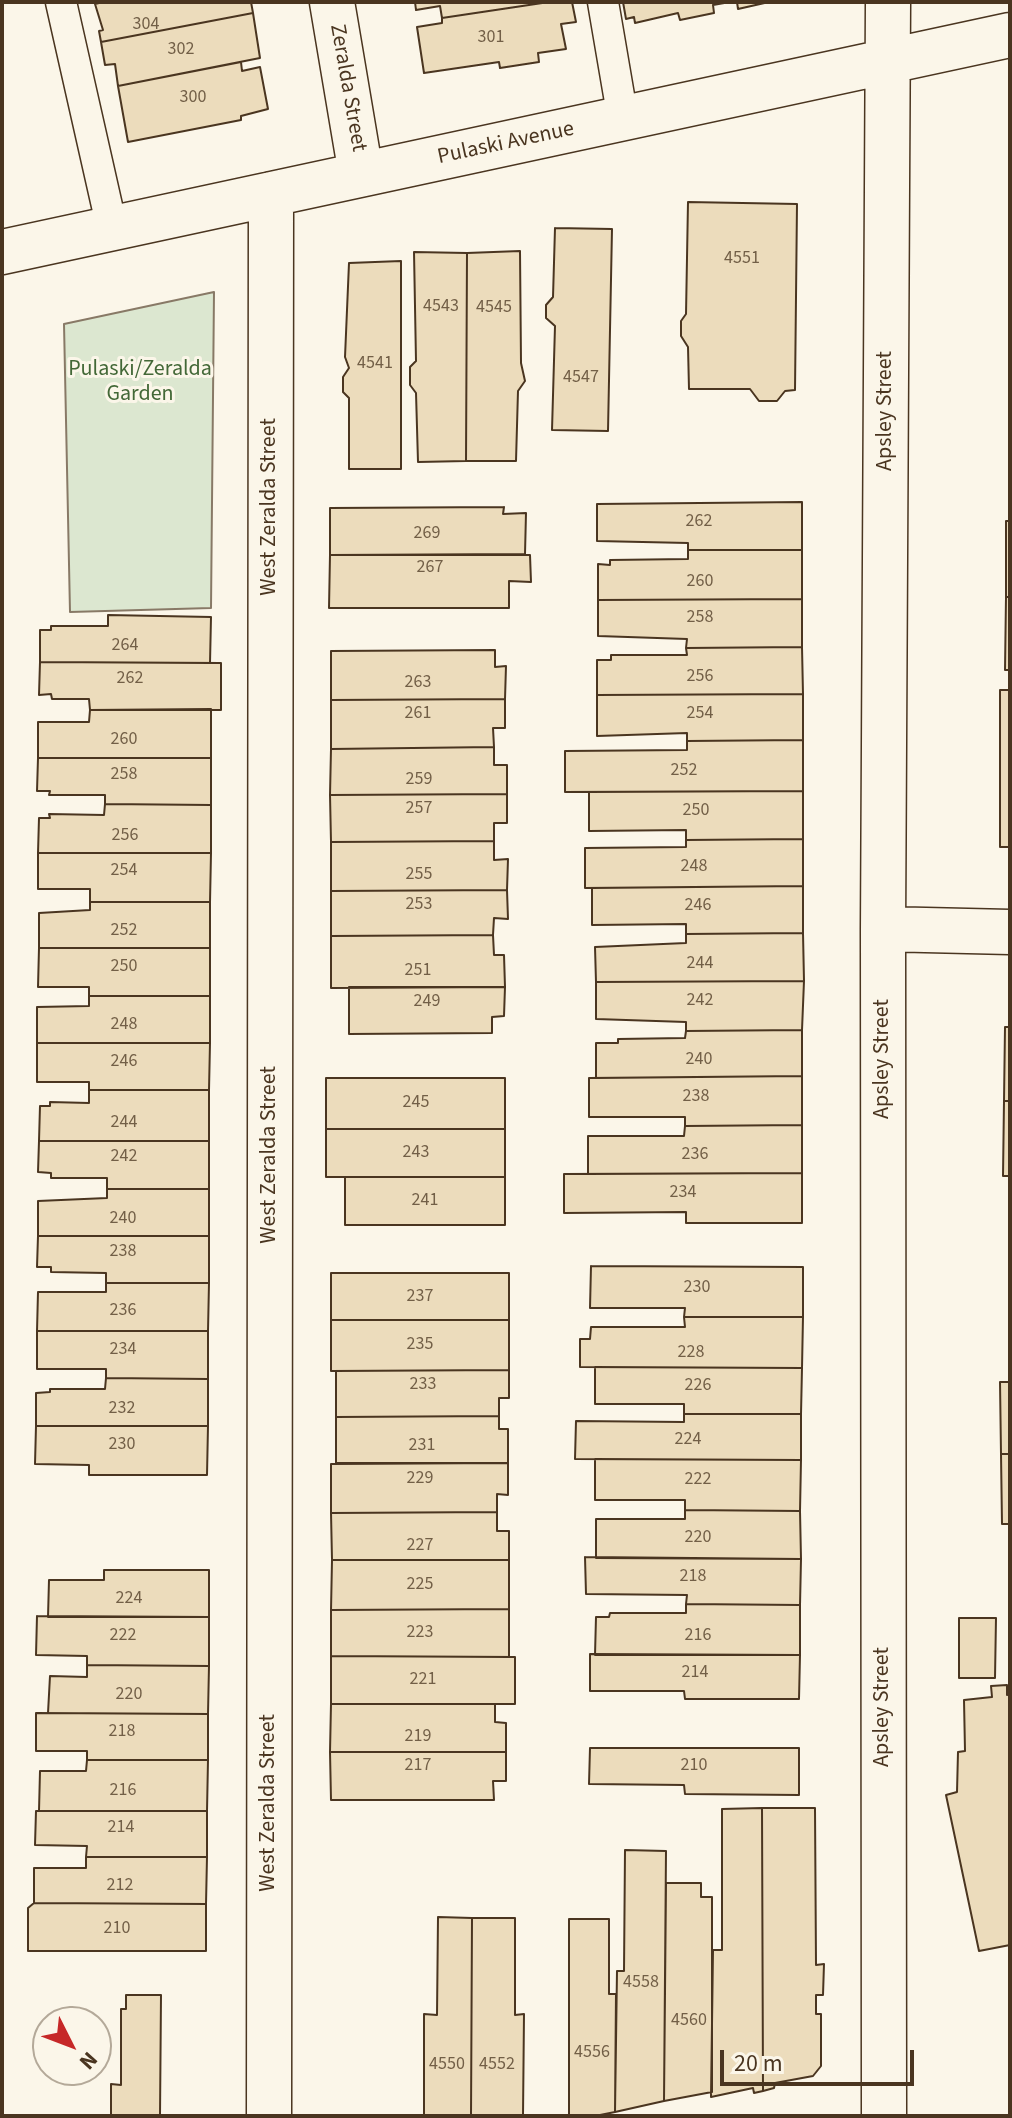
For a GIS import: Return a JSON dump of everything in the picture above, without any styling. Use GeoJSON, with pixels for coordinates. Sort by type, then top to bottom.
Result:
{"type":"FeatureCollection","features":[{"type":"Feature","properties":{"kind":"street","name":"Zeralda Street"},"geometry":{"type":"LineString","coordinates":[[332,2],[361,174]]}},
{"type":"Feature","properties":{"kind":"street","name":"Apsley Street"},"geometry":{"type":"LineString","coordinates":[[884,2116],[883,929],[888,2]]}},
{"type":"Feature","properties":{"kind":"street","name":"Pulaski Avenue"},"geometry":{"type":"LineString","coordinates":[[2,252],[1010,35]]}},
{"type":"Feature","properties":{"kind":"street","name":"West Zeralda Street"},"geometry":{"type":"LineString","coordinates":[[269,2116],[271,194]]}},
{"type":"Feature","properties":{"kind":"street"},"geometry":{"type":"LineString","coordinates":[[883,929],[1010,932]]}},
{"type":"Feature","properties":{"kind":"lane"},"geometry":{"type":"LineString","coordinates":[[61,2],[112,228]]}},
{"type":"Feature","properties":{"kind":"lane"},"geometry":{"type":"LineString","coordinates":[[603,2],[623,119]]}},
{"type":"Feature","properties":{"kind":"green space","name":"Pulaski/Zeralda Garden"},"geometry":{"type":"Polygon","coordinates":[[[214,292],[211,608],[70,612],[64,324],[214,292]]]}},
{"type":"Feature","properties":{"kind":"building"},"geometry":{"type":"Polygon","coordinates":[[[251,2],[253,13],[101,42],[99,31],[103,30],[95,4],[251,2]]]}},
{"type":"Feature","properties":{"kind":"building"},"geometry":{"type":"Polygon","coordinates":[[[415,2],[549,2],[442,18],[440,6],[416,10],[415,2]]]}},
{"type":"Feature","properties":{"kind":"building"},"geometry":{"type":"Polygon","coordinates":[[[549,2],[572,2],[576,22],[561,24],[566,49],[538,53],[539,62],[500,68],[499,62],[424,73],[417,27],[442,23],[442,18],[549,2]]]}},
{"type":"Feature","properties":{"kind":"building"},"geometry":{"type":"Polygon","coordinates":[[[623,2],[730,2],[713,5],[714,13],[680,20],[678,13],[635,23],[634,17],[626,19],[623,2]]]}},
{"type":"Feature","properties":{"kind":"building"},"geometry":{"type":"Polygon","coordinates":[[[737,2],[769,2],[738,9],[737,2]]]}},
{"type":"Feature","properties":{"kind":"building"},"geometry":{"type":"Polygon","coordinates":[[[253,13],[260,58],[118,86],[115,64],[105,65],[101,42],[253,13]]]}},
{"type":"Feature","properties":{"kind":"building"},"geometry":{"type":"Polygon","coordinates":[[[241,62],[242,71],[260,67],[268,109],[241,116],[241,120],[128,142],[118,86],[241,62]]]}},
{"type":"Feature","properties":{"kind":"building"},"geometry":{"type":"Polygon","coordinates":[[[688,202],[797,204],[795,390],[785,391],[777,401],[759,401],[750,389],[689,389],[688,347],[681,336],[681,321],[686,314],[688,202]]]}},
{"type":"Feature","properties":{"kind":"building"},"geometry":{"type":"Polygon","coordinates":[[[555,228],[612,229],[608,431],[552,430],[555,326],[546,318],[546,305],[553,297],[555,228]]]}},
{"type":"Feature","properties":{"kind":"building"},"geometry":{"type":"Polygon","coordinates":[[[520,251],[521,363],[525,381],[518,391],[516,461],[466,461],[467,253],[520,251]]]}},
{"type":"Feature","properties":{"kind":"building"},"geometry":{"type":"Polygon","coordinates":[[[414,252],[467,253],[466,461],[418,462],[416,393],[410,385],[410,367],[416,361],[414,252]]]}},
{"type":"Feature","properties":{"kind":"building"},"geometry":{"type":"Polygon","coordinates":[[[401,261],[401,469],[349,469],[349,398],[343,392],[343,377],[349,368],[345,357],[349,263],[401,261]]]}},
{"type":"Feature","properties":{"kind":"building"},"geometry":{"type":"Polygon","coordinates":[[[802,502],[802,550],[688,550],[688,543],[597,541],[597,504],[802,502]]]}},
{"type":"Feature","properties":{"kind":"building"},"geometry":{"type":"Polygon","coordinates":[[[504,507],[503,514],[526,513],[525,554],[330,555],[330,508],[504,507]]]}},
{"type":"Feature","properties":{"kind":"building"},"geometry":{"type":"Polygon","coordinates":[[[1006,521],[1010,521],[1010,597],[1006,597],[1006,521]]]}},
{"type":"Feature","properties":{"kind":"building"},"geometry":{"type":"Polygon","coordinates":[[[688,550],[802,550],[802,599],[598,600],[598,564],[610,565],[610,560],[688,559],[688,550]]]}},
{"type":"Feature","properties":{"kind":"building"},"geometry":{"type":"Polygon","coordinates":[[[330,555],[530,555],[531,582],[509,581],[509,608],[329,608],[330,555]]]}},
{"type":"Feature","properties":{"kind":"building"},"geometry":{"type":"Polygon","coordinates":[[[1006,597],[1010,597],[1010,670],[1005,670],[1006,597]]]}},
{"type":"Feature","properties":{"kind":"building"},"geometry":{"type":"Polygon","coordinates":[[[802,599],[802,647],[686,648],[687,639],[598,636],[598,600],[802,599]]]}},
{"type":"Feature","properties":{"kind":"building"},"geometry":{"type":"Polygon","coordinates":[[[108,615],[211,617],[210,663],[40,662],[40,630],[51,630],[51,626],[108,626],[108,615]]]}},
{"type":"Feature","properties":{"kind":"building"},"geometry":{"type":"Polygon","coordinates":[[[802,647],[803,694],[597,695],[597,660],[611,660],[611,655],[687,655],[686,648],[802,647]]]}},
{"type":"Feature","properties":{"kind":"building"},"geometry":{"type":"Polygon","coordinates":[[[495,650],[495,667],[506,666],[505,699],[331,700],[331,651],[495,650]]]}},
{"type":"Feature","properties":{"kind":"building"},"geometry":{"type":"Polygon","coordinates":[[[40,662],[221,663],[221,710],[90,710],[89,699],[52,699],[51,694],[39,695],[40,662]]]}},
{"type":"Feature","properties":{"kind":"building"},"geometry":{"type":"Polygon","coordinates":[[[1000,690],[1010,690],[1010,847],[1000,847],[1000,690]]]}},
{"type":"Feature","properties":{"kind":"building"},"geometry":{"type":"Polygon","coordinates":[[[803,694],[803,740],[687,741],[687,733],[597,736],[597,695],[803,694]]]}},
{"type":"Feature","properties":{"kind":"building"},"geometry":{"type":"Polygon","coordinates":[[[505,699],[505,728],[493,728],[494,747],[331,749],[331,700],[505,699]]]}},
{"type":"Feature","properties":{"kind":"building"},"geometry":{"type":"Polygon","coordinates":[[[211,709],[211,758],[38,758],[38,722],[89,722],[90,710],[211,709]]]}},
{"type":"Feature","properties":{"kind":"building"},"geometry":{"type":"Polygon","coordinates":[[[803,740],[803,791],[565,792],[565,751],[687,750],[687,741],[803,740]]]}},
{"type":"Feature","properties":{"kind":"building"},"geometry":{"type":"Polygon","coordinates":[[[494,747],[494,765],[507,765],[507,794],[330,795],[331,749],[494,747]]]}},
{"type":"Feature","properties":{"kind":"building"},"geometry":{"type":"Polygon","coordinates":[[[38,758],[211,758],[211,805],[105,804],[105,795],[49,795],[50,791],[37,791],[38,758]]]}},
{"type":"Feature","properties":{"kind":"building"},"geometry":{"type":"Polygon","coordinates":[[[803,791],[803,839],[686,840],[686,830],[589,831],[589,792],[803,791]]]}},
{"type":"Feature","properties":{"kind":"building"},"geometry":{"type":"Polygon","coordinates":[[[507,794],[507,823],[494,823],[494,841],[331,842],[330,795],[507,794]]]}},
{"type":"Feature","properties":{"kind":"building"},"geometry":{"type":"Polygon","coordinates":[[[105,804],[211,805],[211,853],[38,853],[39,818],[50,818],[49,814],[104,815],[105,804]]]}},
{"type":"Feature","properties":{"kind":"building"},"geometry":{"type":"Polygon","coordinates":[[[803,839],[803,886],[585,888],[585,848],[686,847],[686,840],[803,839]]]}},
{"type":"Feature","properties":{"kind":"building"},"geometry":{"type":"Polygon","coordinates":[[[494,841],[494,860],[508,859],[507,890],[331,891],[331,842],[494,841]]]}},
{"type":"Feature","properties":{"kind":"building"},"geometry":{"type":"Polygon","coordinates":[[[38,853],[211,853],[210,902],[90,902],[90,889],[38,889],[38,853]]]}},
{"type":"Feature","properties":{"kind":"building"},"geometry":{"type":"Polygon","coordinates":[[[803,886],[803,933],[686,934],[686,924],[592,925],[592,888],[803,886]]]}},
{"type":"Feature","properties":{"kind":"building"},"geometry":{"type":"Polygon","coordinates":[[[507,890],[508,919],[494,918],[493,935],[331,936],[331,891],[507,890]]]}},
{"type":"Feature","properties":{"kind":"building"},"geometry":{"type":"Polygon","coordinates":[[[90,902],[210,902],[210,948],[39,948],[39,913],[90,910],[90,902]]]}},
{"type":"Feature","properties":{"kind":"building"},"geometry":{"type":"Polygon","coordinates":[[[803,933],[804,981],[596,982],[595,947],[686,943],[686,934],[803,933]]]}},
{"type":"Feature","properties":{"kind":"building"},"geometry":{"type":"Polygon","coordinates":[[[493,935],[494,955],[504,955],[505,987],[331,988],[331,936],[493,935]]]}},
{"type":"Feature","properties":{"kind":"building"},"geometry":{"type":"Polygon","coordinates":[[[39,948],[210,948],[210,996],[89,996],[89,987],[38,987],[39,948]]]}},
{"type":"Feature","properties":{"kind":"building"},"geometry":{"type":"Polygon","coordinates":[[[804,981],[802,1030],[686,1031],[686,1022],[596,1019],[596,982],[804,981]]]}},
{"type":"Feature","properties":{"kind":"building"},"geometry":{"type":"Polygon","coordinates":[[[349,987],[505,987],[504,1016],[492,1017],[492,1033],[349,1034],[349,987]]]}},
{"type":"Feature","properties":{"kind":"building"},"geometry":{"type":"Polygon","coordinates":[[[89,996],[210,996],[210,1043],[37,1043],[37,1007],[89,1006],[89,996]]]}},
{"type":"Feature","properties":{"kind":"building"},"geometry":{"type":"Polygon","coordinates":[[[1005,1027],[1010,1027],[1010,1101],[1004,1101],[1005,1027]]]}},
{"type":"Feature","properties":{"kind":"building"},"geometry":{"type":"Polygon","coordinates":[[[802,1030],[802,1076],[596,1078],[596,1043],[618,1043],[618,1039],[685,1038],[686,1031],[802,1030]]]}},
{"type":"Feature","properties":{"kind":"building"},"geometry":{"type":"Polygon","coordinates":[[[37,1043],[210,1043],[209,1090],[89,1090],[89,1082],[37,1082],[37,1043]]]}},
{"type":"Feature","properties":{"kind":"building"},"geometry":{"type":"Polygon","coordinates":[[[802,1076],[802,1125],[685,1126],[685,1117],[589,1117],[589,1078],[802,1076]]]}},
{"type":"Feature","properties":{"kind":"building"},"geometry":{"type":"Polygon","coordinates":[[[326,1078],[505,1078],[505,1129],[326,1129],[326,1078]]]}},
{"type":"Feature","properties":{"kind":"building"},"geometry":{"type":"Polygon","coordinates":[[[89,1090],[209,1090],[209,1141],[39,1141],[40,1106],[50,1106],[50,1102],[89,1103],[89,1090]]]}},
{"type":"Feature","properties":{"kind":"building"},"geometry":{"type":"Polygon","coordinates":[[[1004,1101],[1010,1101],[1010,1176],[1003,1176],[1004,1101]]]}},
{"type":"Feature","properties":{"kind":"building"},"geometry":{"type":"Polygon","coordinates":[[[802,1125],[802,1173],[588,1174],[588,1136],[684,1136],[685,1126],[802,1125]]]}},
{"type":"Feature","properties":{"kind":"building"},"geometry":{"type":"Polygon","coordinates":[[[326,1129],[505,1129],[505,1177],[326,1177],[326,1129]]]}},
{"type":"Feature","properties":{"kind":"building"},"geometry":{"type":"Polygon","coordinates":[[[39,1141],[209,1141],[209,1189],[107,1189],[107,1178],[51,1178],[51,1173],[38,1172],[39,1141]]]}},
{"type":"Feature","properties":{"kind":"building"},"geometry":{"type":"Polygon","coordinates":[[[802,1173],[802,1223],[686,1223],[686,1212],[564,1213],[564,1174],[802,1173]]]}},
{"type":"Feature","properties":{"kind":"building"},"geometry":{"type":"Polygon","coordinates":[[[345,1177],[505,1177],[505,1225],[345,1225],[345,1177]]]}},
{"type":"Feature","properties":{"kind":"building"},"geometry":{"type":"Polygon","coordinates":[[[107,1189],[209,1189],[209,1236],[38,1236],[38,1201],[107,1198],[107,1189]]]}},
{"type":"Feature","properties":{"kind":"building"},"geometry":{"type":"Polygon","coordinates":[[[38,1236],[209,1236],[209,1283],[106,1283],[106,1273],[51,1272],[51,1267],[37,1267],[38,1236]]]}},
{"type":"Feature","properties":{"kind":"building"},"geometry":{"type":"Polygon","coordinates":[[[591,1266],[803,1267],[803,1317],[684,1317],[685,1308],[590,1308],[591,1266]]]}},
{"type":"Feature","properties":{"kind":"building"},"geometry":{"type":"Polygon","coordinates":[[[331,1273],[509,1273],[509,1320],[331,1320],[331,1273]]]}},
{"type":"Feature","properties":{"kind":"building"},"geometry":{"type":"Polygon","coordinates":[[[106,1283],[209,1283],[208,1331],[37,1331],[38,1292],[106,1292],[106,1283]]]}},
{"type":"Feature","properties":{"kind":"building"},"geometry":{"type":"Polygon","coordinates":[[[684,1317],[803,1317],[802,1368],[580,1367],[580,1339],[590,1339],[591,1327],[685,1327],[684,1317]]]}},
{"type":"Feature","properties":{"kind":"building"},"geometry":{"type":"Polygon","coordinates":[[[331,1320],[509,1320],[509,1370],[331,1371],[331,1320]]]}},
{"type":"Feature","properties":{"kind":"building"},"geometry":{"type":"Polygon","coordinates":[[[37,1331],[208,1331],[208,1379],[106,1378],[106,1369],[37,1369],[37,1331]]]}},
{"type":"Feature","properties":{"kind":"building"},"geometry":{"type":"Polygon","coordinates":[[[595,1367],[802,1368],[801,1414],[684,1414],[684,1404],[595,1404],[595,1367]]]}},
{"type":"Feature","properties":{"kind":"building"},"geometry":{"type":"Polygon","coordinates":[[[509,1370],[509,1398],[499,1398],[499,1416],[336,1417],[336,1371],[509,1370]]]}},
{"type":"Feature","properties":{"kind":"building"},"geometry":{"type":"Polygon","coordinates":[[[106,1378],[208,1379],[208,1426],[36,1426],[36,1393],[50,1392],[50,1389],[105,1389],[106,1378]]]}},
{"type":"Feature","properties":{"kind":"building"},"geometry":{"type":"Polygon","coordinates":[[[1000,1382],[1010,1382],[1010,1454],[1001,1454],[1000,1382]]]}},
{"type":"Feature","properties":{"kind":"building"},"geometry":{"type":"Polygon","coordinates":[[[684,1414],[801,1414],[801,1460],[575,1459],[576,1421],[684,1422],[684,1414]]]}},
{"type":"Feature","properties":{"kind":"building"},"geometry":{"type":"Polygon","coordinates":[[[499,1416],[499,1429],[508,1429],[508,1463],[336,1463],[336,1417],[499,1416]]]}},
{"type":"Feature","properties":{"kind":"building"},"geometry":{"type":"Polygon","coordinates":[[[36,1426],[208,1426],[207,1475],[89,1475],[89,1465],[35,1464],[36,1426]]]}},
{"type":"Feature","properties":{"kind":"building"},"geometry":{"type":"Polygon","coordinates":[[[1001,1454],[1010,1454],[1010,1524],[1002,1524],[1001,1454]]]}},
{"type":"Feature","properties":{"kind":"building"},"geometry":{"type":"Polygon","coordinates":[[[595,1459],[801,1460],[800,1511],[685,1510],[685,1500],[595,1500],[595,1459]]]}},
{"type":"Feature","properties":{"kind":"building"},"geometry":{"type":"Polygon","coordinates":[[[508,1463],[508,1495],[497,1494],[497,1512],[331,1513],[331,1464],[508,1463]]]}},
{"type":"Feature","properties":{"kind":"building"},"geometry":{"type":"Polygon","coordinates":[[[685,1510],[800,1511],[801,1559],[596,1558],[596,1519],[685,1519],[685,1510]]]}},
{"type":"Feature","properties":{"kind":"building"},"geometry":{"type":"Polygon","coordinates":[[[497,1512],[497,1531],[509,1531],[509,1560],[332,1560],[331,1513],[497,1512]]]}},
{"type":"Feature","properties":{"kind":"building"},"geometry":{"type":"Polygon","coordinates":[[[585,1557],[801,1559],[800,1605],[686,1604],[687,1595],[586,1594],[585,1557]]]}},
{"type":"Feature","properties":{"kind":"building"},"geometry":{"type":"Polygon","coordinates":[[[332,1560],[509,1560],[509,1609],[331,1610],[332,1560]]]}},
{"type":"Feature","properties":{"kind":"building"},"geometry":{"type":"Polygon","coordinates":[[[104,1570],[209,1570],[209,1617],[48,1617],[49,1580],[104,1580],[104,1570]]]}},
{"type":"Feature","properties":{"kind":"building"},"geometry":{"type":"Polygon","coordinates":[[[686,1604],[800,1605],[800,1655],[595,1655],[596,1617],[609,1617],[610,1613],[686,1613],[686,1604]]]}},
{"type":"Feature","properties":{"kind":"building"},"geometry":{"type":"Polygon","coordinates":[[[509,1609],[509,1657],[331,1656],[331,1610],[509,1609]]]}},
{"type":"Feature","properties":{"kind":"building"},"geometry":{"type":"Polygon","coordinates":[[[37,1616],[209,1617],[209,1666],[87,1665],[87,1656],[36,1655],[37,1616]]]}},
{"type":"Feature","properties":{"kind":"building"},"geometry":{"type":"Polygon","coordinates":[[[959,1618],[996,1618],[995,1678],[959,1678],[959,1618]]]}},
{"type":"Feature","properties":{"kind":"building"},"geometry":{"type":"Polygon","coordinates":[[[590,1654],[800,1655],[799,1699],[685,1699],[684,1691],[590,1691],[590,1654]]]}},
{"type":"Feature","properties":{"kind":"building"},"geometry":{"type":"Polygon","coordinates":[[[331,1656],[515,1657],[515,1704],[331,1704],[331,1656]]]}},
{"type":"Feature","properties":{"kind":"building"},"geometry":{"type":"Polygon","coordinates":[[[87,1665],[209,1666],[208,1714],[48,1713],[50,1676],[87,1677],[87,1665]]]}},
{"type":"Feature","properties":{"kind":"building"},"geometry":{"type":"Polygon","coordinates":[[[1007,1685],[1007,1695],[1010,1694],[1010,1945],[979,1951],[946,1795],[957,1792],[958,1752],[965,1751],[964,1700],[992,1697],[991,1686],[1007,1685]]]}},
{"type":"Feature","properties":{"kind":"building"},"geometry":{"type":"Polygon","coordinates":[[[331,1704],[495,1704],[495,1722],[506,1723],[506,1752],[330,1752],[331,1704]]]}},
{"type":"Feature","properties":{"kind":"building"},"geometry":{"type":"Polygon","coordinates":[[[36,1713],[208,1714],[208,1760],[87,1760],[87,1751],[36,1751],[36,1713]]]}},
{"type":"Feature","properties":{"kind":"building"},"geometry":{"type":"Polygon","coordinates":[[[590,1748],[799,1748],[799,1795],[685,1794],[684,1785],[589,1784],[590,1748]]]}},
{"type":"Feature","properties":{"kind":"building"},"geometry":{"type":"Polygon","coordinates":[[[330,1752],[506,1752],[506,1781],[493,1781],[494,1800],[331,1800],[330,1752]]]}},
{"type":"Feature","properties":{"kind":"building"},"geometry":{"type":"Polygon","coordinates":[[[87,1760],[208,1760],[207,1811],[39,1811],[40,1771],[86,1771],[87,1760]]]}},
{"type":"Feature","properties":{"kind":"building"},"geometry":{"type":"Polygon","coordinates":[[[762,1808],[815,1808],[816,1965],[824,1964],[823,1995],[816,1995],[816,2014],[821,2014],[821,2066],[813,2076],[775,2083],[774,2088],[763,2091],[762,1808]]]}},
{"type":"Feature","properties":{"kind":"building"},"geometry":{"type":"Polygon","coordinates":[[[762,1808],[763,2091],[754,2093],[753,2088],[711,2097],[713,1950],[722,1950],[722,1809],[762,1808]]]}},
{"type":"Feature","properties":{"kind":"building"},"geometry":{"type":"Polygon","coordinates":[[[36,1811],[207,1811],[207,1857],[86,1857],[87,1846],[35,1845],[36,1811]]]}},
{"type":"Feature","properties":{"kind":"building"},"geometry":{"type":"Polygon","coordinates":[[[625,1850],[666,1851],[664,2101],[615,2112],[617,1971],[624,1971],[625,1850]]]}},
{"type":"Feature","properties":{"kind":"building"},"geometry":{"type":"Polygon","coordinates":[[[86,1857],[207,1857],[206,1904],[34,1903],[34,1868],[86,1868],[86,1857]]]}},
{"type":"Feature","properties":{"kind":"building"},"geometry":{"type":"Polygon","coordinates":[[[666,1883],[701,1883],[701,1897],[712,1897],[712,2092],[664,2101],[666,1883]]]}},
{"type":"Feature","properties":{"kind":"building"},"geometry":{"type":"Polygon","coordinates":[[[34,1903],[206,1904],[206,1951],[28,1951],[28,1908],[34,1903]]]}},
{"type":"Feature","properties":{"kind":"building"},"geometry":{"type":"Polygon","coordinates":[[[438,1917],[472,1918],[471,2116],[424,2116],[424,2014],[437,2015],[438,1917]]]}},
{"type":"Feature","properties":{"kind":"building"},"geometry":{"type":"Polygon","coordinates":[[[472,1918],[515,1918],[515,2015],[524,2014],[523,2116],[471,2116],[472,1918]]]}},
{"type":"Feature","properties":{"kind":"building"},"geometry":{"type":"Polygon","coordinates":[[[569,1919],[609,1919],[609,1994],[616,1994],[615,2112],[595,2116],[569,2116],[569,1919]]]}},
{"type":"Feature","properties":{"kind":"building"},"geometry":{"type":"Polygon","coordinates":[[[126,1995],[161,1995],[160,2116],[111,2116],[111,2086],[121,2085],[121,2009],[126,2009],[126,1995]]]}}]}
